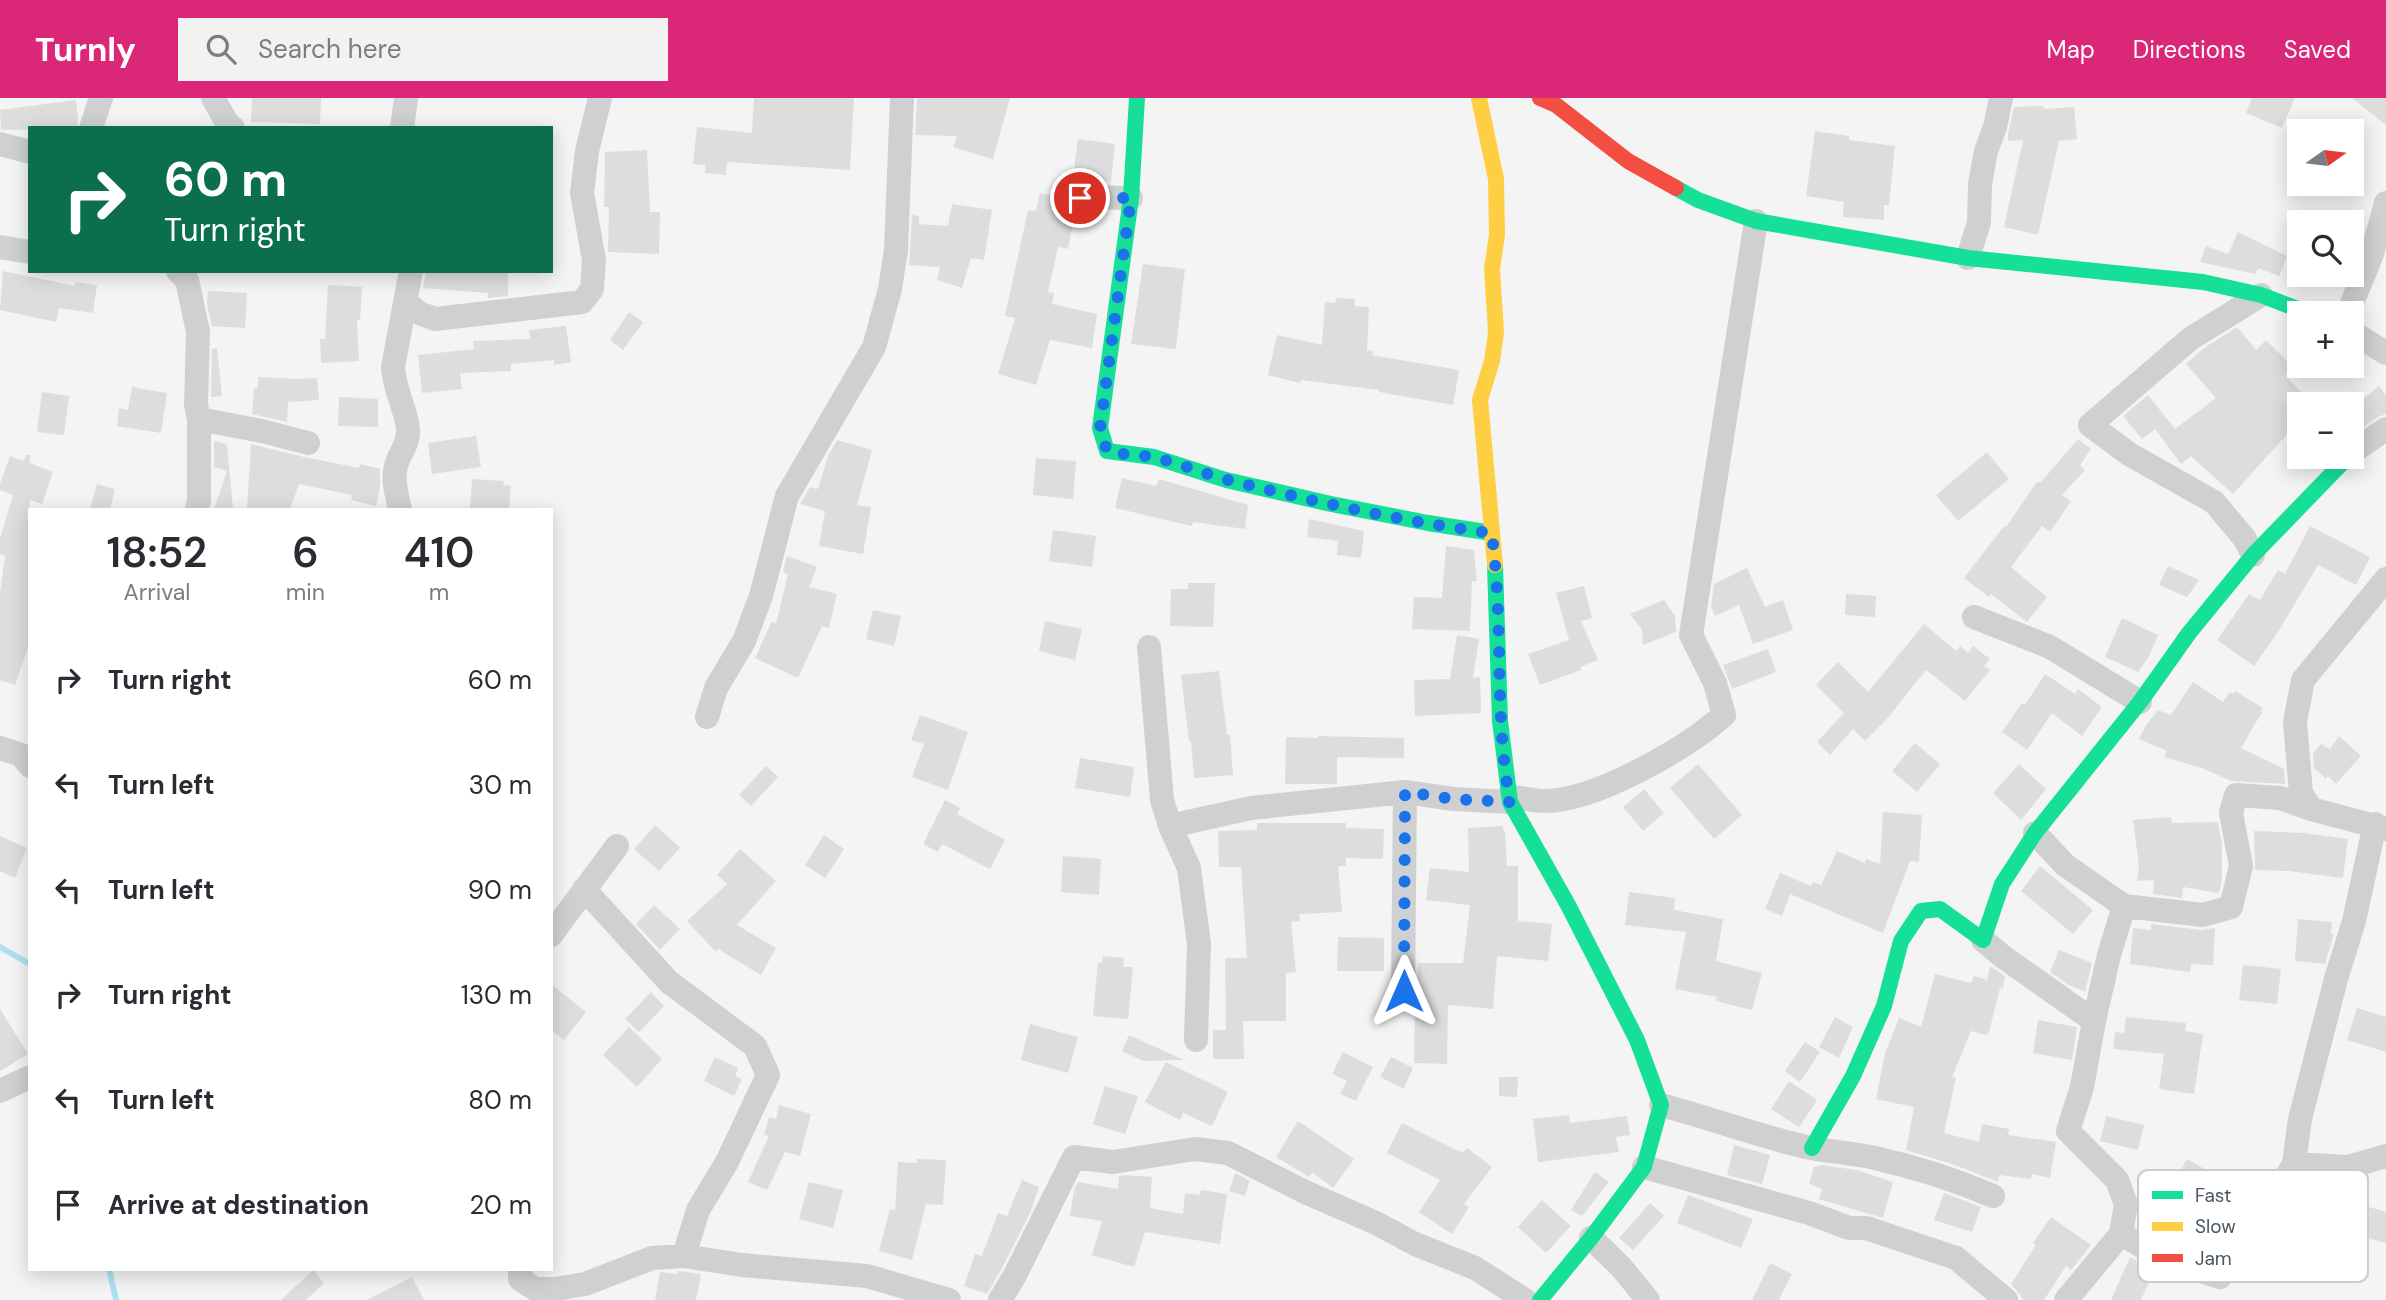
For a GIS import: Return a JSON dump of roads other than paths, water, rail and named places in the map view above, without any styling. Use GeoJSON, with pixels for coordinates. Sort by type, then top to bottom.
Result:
{"type":"FeatureCollection","features":[{"type":"Feature","properties":{"kind":"street"},"geometry":{"type":"LineString","coordinates":[[92,126],[101,98]]}},
{"type":"Feature","properties":{"kind":"street"},"geometry":{"type":"LineString","coordinates":[[213,98],[231,126]]}},
{"type":"Feature","properties":{"kind":"street"},"geometry":{"type":"LineString","coordinates":[[402,126],[406,98]]}},
{"type":"Feature","properties":{"kind":"street"},"geometry":{"type":"LineString","coordinates":[[406,302],[419,313],[435,319],[582,302],[592,289],[594,260],[582,193],[587,151],[600,98]]}},
{"type":"Feature","properties":{"kind":"street"},"geometry":{"type":"LineString","coordinates":[[707,717],[716,688],[744,640],[761,596],[787,496],[874,347],[890,289],[896,250],[902,98]]}},
{"type":"Feature","properties":{"kind":"street"},"geometry":{"type":"LineString","coordinates":[[1137,98],[1132,145],[1131,198],[1100,429],[1107,451],[1126,456],[1156,458],[1233,482],[1378,514],[1492,533]]}},
{"type":"Feature","properties":{"kind":"street"},"geometry":{"type":"LineString","coordinates":[[1479,98],[1496,180],[1497,235],[1492,269],[1496,332],[1492,361],[1480,400],[1497,592],[1500,721],[1509,799],[1568,905],[1637,1040],[1661,1105],[1644,1167],[1540,1300]]}},
{"type":"Feature","properties":{"kind":"street"},"geometry":{"type":"LineString","coordinates":[[1540,98],[1556,105],[1628,161],[1698,200],[1756,222],[1968,258],[2203,282],[2261,295],[2287,305]]}},
{"type":"Feature","properties":{"kind":"street"},"geometry":{"type":"LineString","coordinates":[[1968,258],[1979,222],[1980,184],[1986,151],[1995,127],[2001,98]]}},
{"type":"Feature","properties":{"kind":"street"},"geometry":{"type":"LineString","coordinates":[[0,144],[28,151]]}},
{"type":"Feature","properties":{"kind":"street"},"geometry":{"type":"LineString","coordinates":[[1080,198],[1131,198]]}},
{"type":"Feature","properties":{"kind":"street"},"geometry":{"type":"LineString","coordinates":[[2353,301],[2372,254],[2386,203]]}},
{"type":"Feature","properties":{"kind":"street"},"geometry":{"type":"LineString","coordinates":[[1170,826],[1251,808],[1405,792],[1454,799],[1547,801],[1594,790],[1616,781],[1702,735],[1724,715],[1714,683],[1691,635],[1756,222]]}},
{"type":"Feature","properties":{"kind":"street"},"geometry":{"type":"LineString","coordinates":[[0,247],[28,252]]}},
{"type":"Feature","properties":{"kind":"street"},"geometry":{"type":"LineString","coordinates":[[180,273],[187,280],[198,332],[196,405],[199,419],[200,500],[197,508]]}},
{"type":"Feature","properties":{"kind":"street"},"geometry":{"type":"LineString","coordinates":[[400,508],[395,467],[406,447],[408,430],[393,380],[393,367],[411,273]]}},
{"type":"Feature","properties":{"kind":"street"},"geometry":{"type":"LineString","coordinates":[[2253,555],[2245,538],[2214,502],[2129,454],[2090,425],[2190,339],[2261,295]]}},
{"type":"Feature","properties":{"kind":"street"},"geometry":{"type":"LineString","coordinates":[[2364,339],[2386,353]]}},
{"type":"Feature","properties":{"kind":"street"},"geometry":{"type":"LineString","coordinates":[[199,419],[308,443]]}},
{"type":"Feature","properties":{"kind":"street"},"geometry":{"type":"LineString","coordinates":[[2364,444],[2386,429]]}},
{"type":"Feature","properties":{"kind":"street"},"geometry":{"type":"LineString","coordinates":[[1983,940],[2002,884],[2035,834],[2140,702],[2189,633],[2253,555],[2336,469]]}},
{"type":"Feature","properties":{"kind":"street"},"geometry":{"type":"LineString","coordinates":[[2311,809],[2301,793],[2295,722],[2303,680],[2386,579]]}},
{"type":"Feature","properties":{"kind":"street"},"geometry":{"type":"LineString","coordinates":[[1974,617],[2050,648],[2140,702]]}},
{"type":"Feature","properties":{"kind":"street"},"geometry":{"type":"LineString","coordinates":[[1149,647],[1162,800],[1189,869],[1199,944],[1196,1040]]}},
{"type":"Feature","properties":{"kind":"street"},"geometry":{"type":"LineString","coordinates":[[0,748],[21,755],[28,764]]}},
{"type":"Feature","properties":{"kind":"street"},"geometry":{"type":"LineString","coordinates":[[1404,991],[1405,792]]}},
{"type":"Feature","properties":{"kind":"street"},"geometry":{"type":"LineString","coordinates":[[2035,834],[2065,865],[2124,906],[2203,915],[2231,907],[2241,866],[2231,813],[2236,795],[2280,798],[2311,809],[2380,826],[2336,979],[2300,1119],[2294,1164],[2290,1170]]}},
{"type":"Feature","properties":{"kind":"street"},"geometry":{"type":"LineString","coordinates":[[553,932],[617,846]]}},
{"type":"Feature","properties":{"kind":"street"},"geometry":{"type":"LineString","coordinates":[[584,889],[669,982],[755,1046],[768,1075],[727,1162],[698,1210],[684,1256]]}},
{"type":"Feature","properties":{"kind":"street"},"geometry":{"type":"LineString","coordinates":[[2066,1300],[2122,1234],[2126,1204],[2117,1180],[2068,1131],[2082,1087],[2109,955],[2124,906]]}},
{"type":"Feature","properties":{"kind":"street"},"geometry":{"type":"LineString","coordinates":[[1812,1148],[1847,1087],[1884,1006],[1901,941],[1921,911],[1940,909],[2094,1021]]}},
{"type":"Feature","properties":{"kind":"street"},"geometry":{"type":"LineString","coordinates":[[0,1091],[28,1078]]}},
{"type":"Feature","properties":{"kind":"street"},"geometry":{"type":"LineString","coordinates":[[1661,1105],[1812,1148],[1874,1158],[1966,1184],[1993,1196]]}},
{"type":"Feature","properties":{"kind":"street"},"geometry":{"type":"LineString","coordinates":[[1000,1300],[1074,1157],[1113,1162],[1195,1149],[1228,1153],[1415,1244],[1475,1268],[1525,1300]]}},
{"type":"Feature","properties":{"kind":"street"},"geometry":{"type":"LineString","coordinates":[[2294,1164],[2348,1167],[2386,1156]]}},
{"type":"Feature","properties":{"kind":"street"},"geometry":{"type":"LineString","coordinates":[[1644,1167],[1809,1213],[1849,1228],[1866,1228],[1956,1258],[2006,1300]]}},
{"type":"Feature","properties":{"kind":"street"},"geometry":{"type":"LineString","coordinates":[[2122,1234],[2138,1244]]}},
{"type":"Feature","properties":{"kind":"street"},"geometry":{"type":"LineString","coordinates":[[1591,1238],[1622,1267],[1648,1300]]}},
{"type":"Feature","properties":{"kind":"street"},"geometry":{"type":"LineString","coordinates":[[520,1271],[520,1279],[535,1289],[555,1289],[584,1284],[652,1258],[684,1256],[742,1265],[867,1276],[949,1300]]}},
{"type":"Feature","properties":{"kind":"waterway"},"geometry":{"type":"LineString","coordinates":[[0,947],[28,963]]}},
{"type":"Feature","properties":{"kind":"waterway"},"geometry":{"type":"LineString","coordinates":[[109,1271],[116,1300]]}}]}
